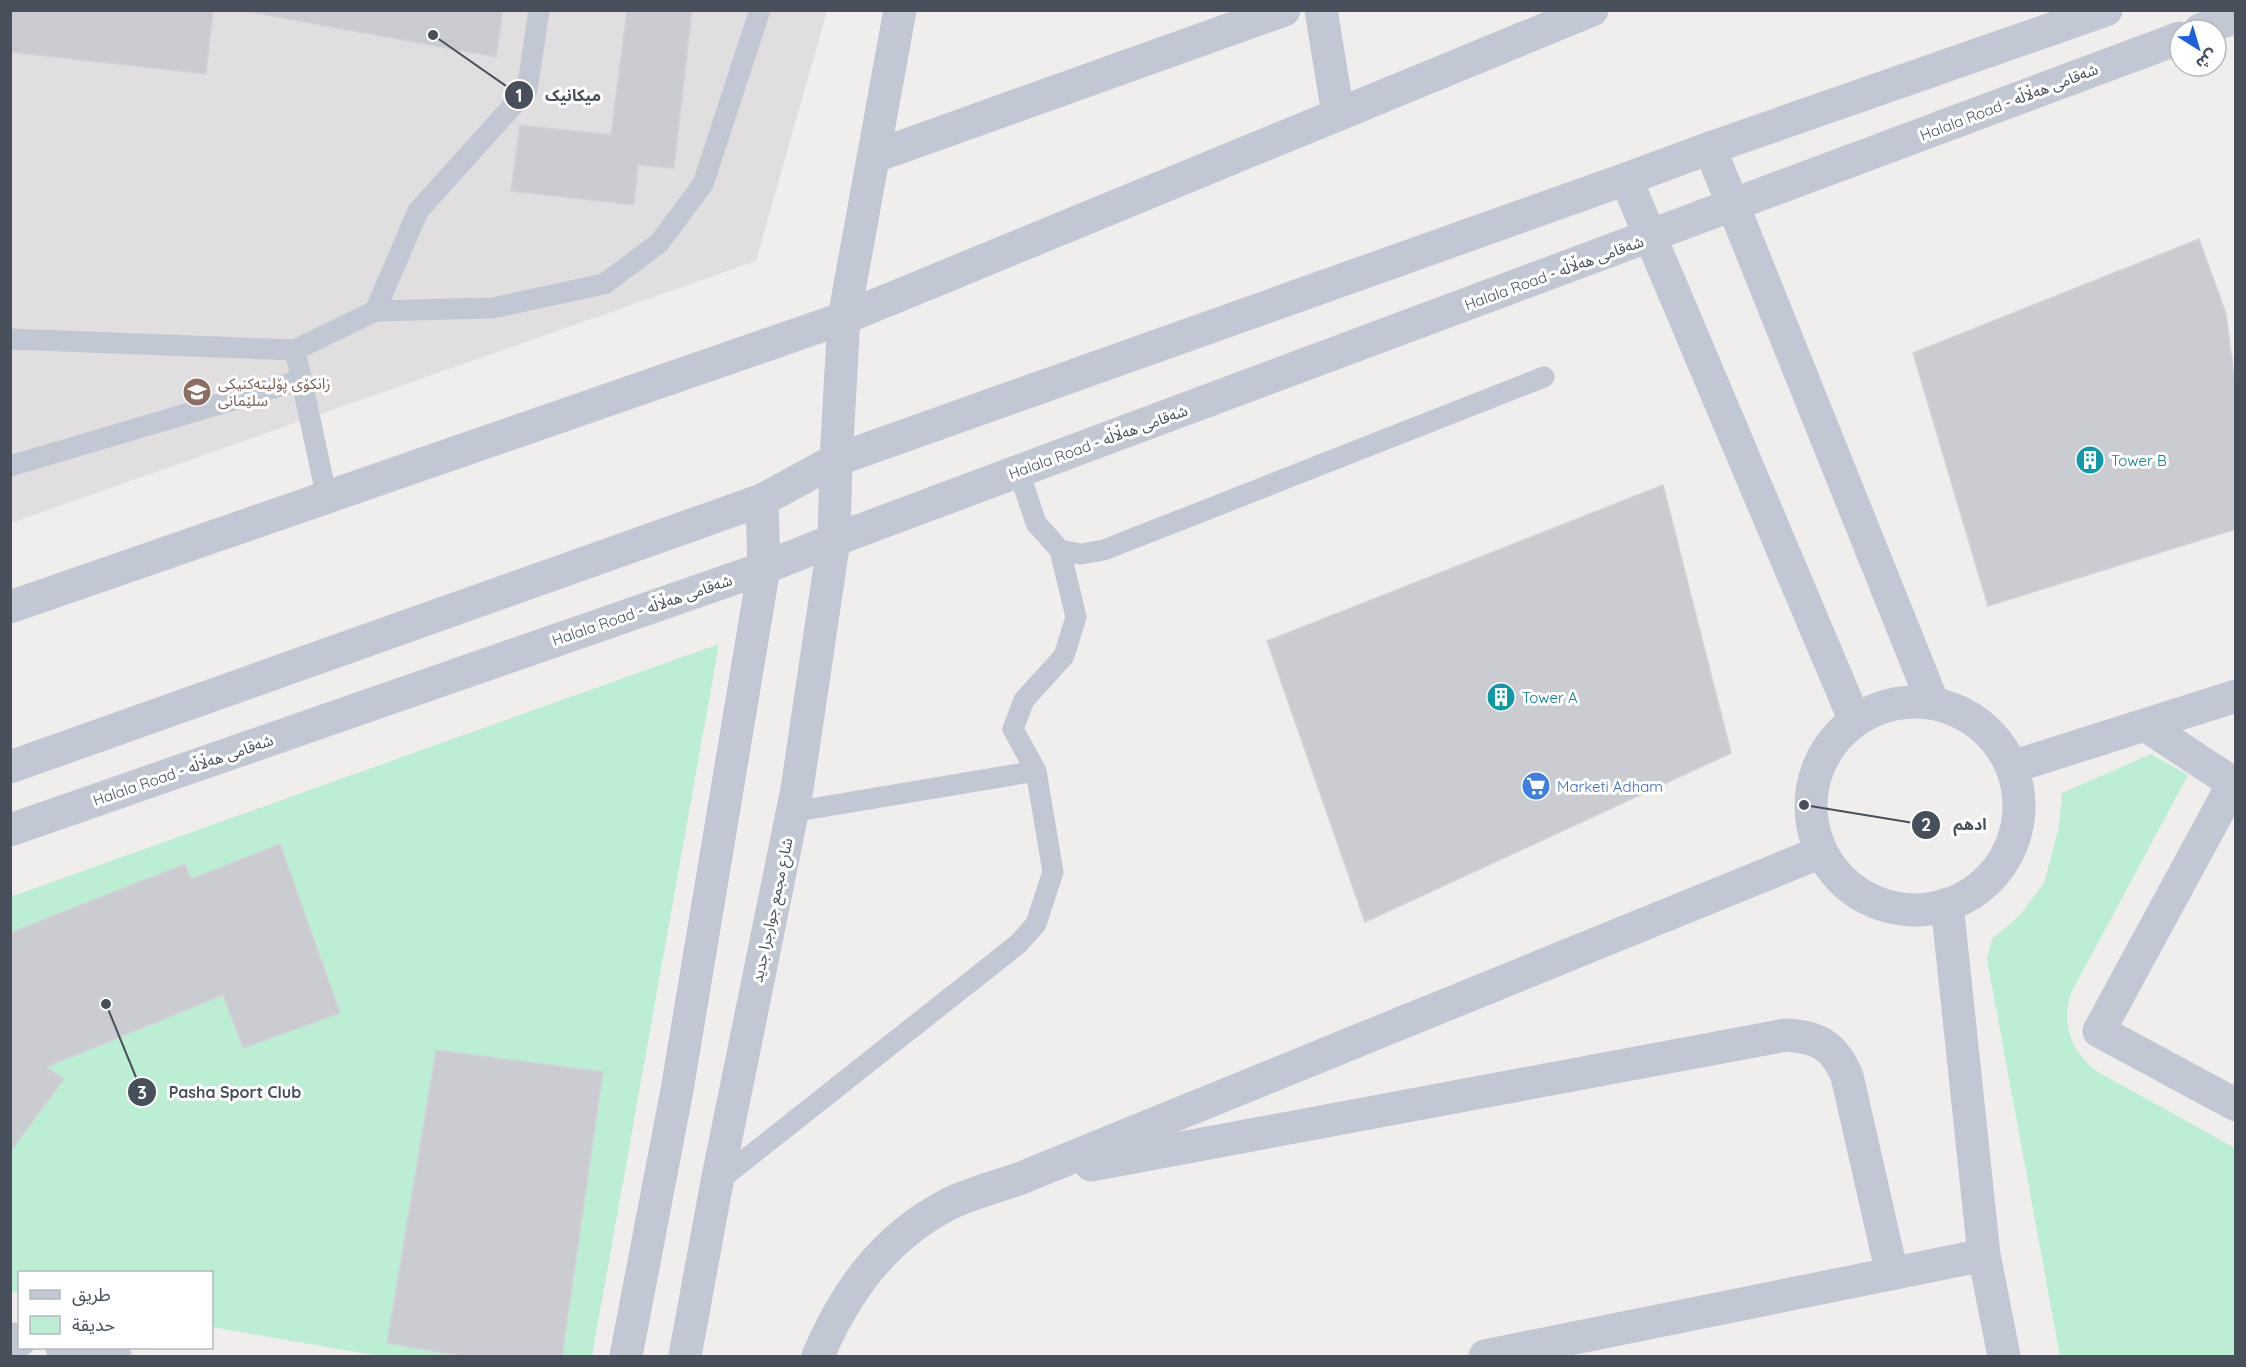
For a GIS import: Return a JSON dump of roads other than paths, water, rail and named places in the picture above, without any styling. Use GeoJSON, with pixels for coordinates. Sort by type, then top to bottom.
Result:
{"type":"FeatureCollection","features":[{"type":"Feature","properties":{"kind":"street","name":"شارع مجمع جوارجرا جديد"},"geometry":{"type":"LineString","coordinates":[[686,1356],[717,1182],[792,812],[834,540],[844,318],[900,10]]}},
{"type":"Feature","properties":{"kind":"street"},"geometry":{"type":"LineString","coordinates":[[873,157],[1284,10]]}},
{"type":"Feature","properties":{"kind":"street"},"geometry":{"type":"LineString","coordinates":[[1321,10],[1338,114]]}},
{"type":"Feature","properties":{"kind":"street"},"geometry":{"type":"LineString","coordinates":[[10,607],[844,318],[1592,10]]}},
{"type":"Feature","properties":{"kind":"street"},"geometry":{"type":"LineString","coordinates":[[10,767],[762,500],[836,460],[1710,148],[2106,10]]}},
{"type":"Feature","properties":{"kind":"street","name":"Halala Road - شەقامی هەڵاڵە"},"geometry":{"type":"LineString","coordinates":[[10,830],[765,568],[834,540],[2168,42]]}},
{"type":"Feature","properties":{"kind":"street"},"geometry":{"type":"LineString","coordinates":[[1710,148],[1933,703]]}},
{"type":"Feature","properties":{"kind":"street"},"geometry":{"type":"LineString","coordinates":[[1626,179],[1855,721]]}},
{"type":"Feature","properties":{"kind":"street"},"geometry":{"type":"LineString","coordinates":[[626,1356],[677,1090],[765,568],[762,500]]}},
{"type":"Feature","properties":{"kind":"street"},"geometry":{"type":"LineString","coordinates":[[2012,767],[2235,696]]}},
{"type":"Feature","properties":{"kind":"street"},"geometry":{"type":"LineString","coordinates":[[1906,702],[1933,703],[1958,711],[1980,724],[1999,744],[2012,767],[2019,800],[2016,833],[2001,865],[1977,889],[1947,904],[1918,910],[1888,907],[1860,895],[1838,876],[1821,852],[1812,824],[1811,794],[1818,766],[1834,741],[1855,721],[1879,708],[1906,702]]}},
{"type":"Feature","properties":{"kind":"street"},"geometry":{"type":"LineString","coordinates":[[2145,725],[2234,785],[2099,1031],[2235,1105]]}},
{"type":"Feature","properties":{"kind":"street"},"geometry":{"type":"LineString","coordinates":[[818,1356],[828,1331],[849,1295],[884,1251],[915,1226],[948,1205],[1021,1178],[1821,852]]}},
{"type":"Feature","properties":{"kind":"street"},"geometry":{"type":"LineString","coordinates":[[1947,904],[1984,1255],[2004,1356]]}},
{"type":"Feature","properties":{"kind":"street"},"geometry":{"type":"LineString","coordinates":[[1021,1178],[1786,1035],[1805,1036],[1826,1045],[1839,1059],[1847,1076],[1892,1274]]}},
{"type":"Feature","properties":{"kind":"street"},"geometry":{"type":"LineString","coordinates":[[1485,1356],[1984,1255]]}},
{"type":"Feature","properties":{"kind":"street"},"geometry":{"type":"LineString","coordinates":[[74,1349],[115,1356]]}},
{"type":"Feature","properties":{"kind":"lane"},"geometry":{"type":"LineString","coordinates":[[375,311],[418,211],[527,90],[538,10]]}},
{"type":"Feature","properties":{"kind":"lane"},"geometry":{"type":"LineString","coordinates":[[10,339],[295,350],[375,311],[492,308],[604,284],[659,243],[702,184],[760,10]]}},
{"type":"Feature","properties":{"kind":"lane"},"geometry":{"type":"LineString","coordinates":[[295,350],[327,498]]}},
{"type":"Feature","properties":{"kind":"lane"},"geometry":{"type":"LineString","coordinates":[[1060,550],[1081,554],[1104,550],[1544,377]]}},
{"type":"Feature","properties":{"kind":"lane"},"geometry":{"type":"LineString","coordinates":[[10,466],[301,381]]}},
{"type":"Feature","properties":{"kind":"lane"},"geometry":{"type":"LineString","coordinates":[[717,1182],[1018,944],[1036,924],[1053,872],[1047,824],[1036,771],[1013,729],[1024,700],[1064,656],[1076,617],[1060,550],[1036,523],[1019,472]]}},
{"type":"Feature","properties":{"kind":"lane"},"geometry":{"type":"LineString","coordinates":[[792,812],[1036,771]]}},
{"type":"Feature","properties":{"kind":"place","name":"میکانیک"},"geometry":{"type":"Point","coordinates":[433,35]}},
{"type":"Feature","properties":{"kind":"place","name":"زانکۆی پۆلیتەکنیکی سلێمانی"},"geometry":{"type":"Point","coordinates":[197,392]}},
{"type":"Feature","properties":{"kind":"place","name":"Tower B"},"geometry":{"type":"Point","coordinates":[2090,460]}},
{"type":"Feature","properties":{"kind":"place","name":"Tower A"},"geometry":{"type":"Point","coordinates":[1501,697]}},
{"type":"Feature","properties":{"kind":"place","name":"Marketi Adham"},"geometry":{"type":"Point","coordinates":[1536,786]}},
{"type":"Feature","properties":{"kind":"place","name":"ادهم"},"geometry":{"type":"Point","coordinates":[1804,805]}},
{"type":"Feature","properties":{"kind":"place","name":"Pasha Sport Club"},"geometry":{"type":"Point","coordinates":[106,1004]}}]}
